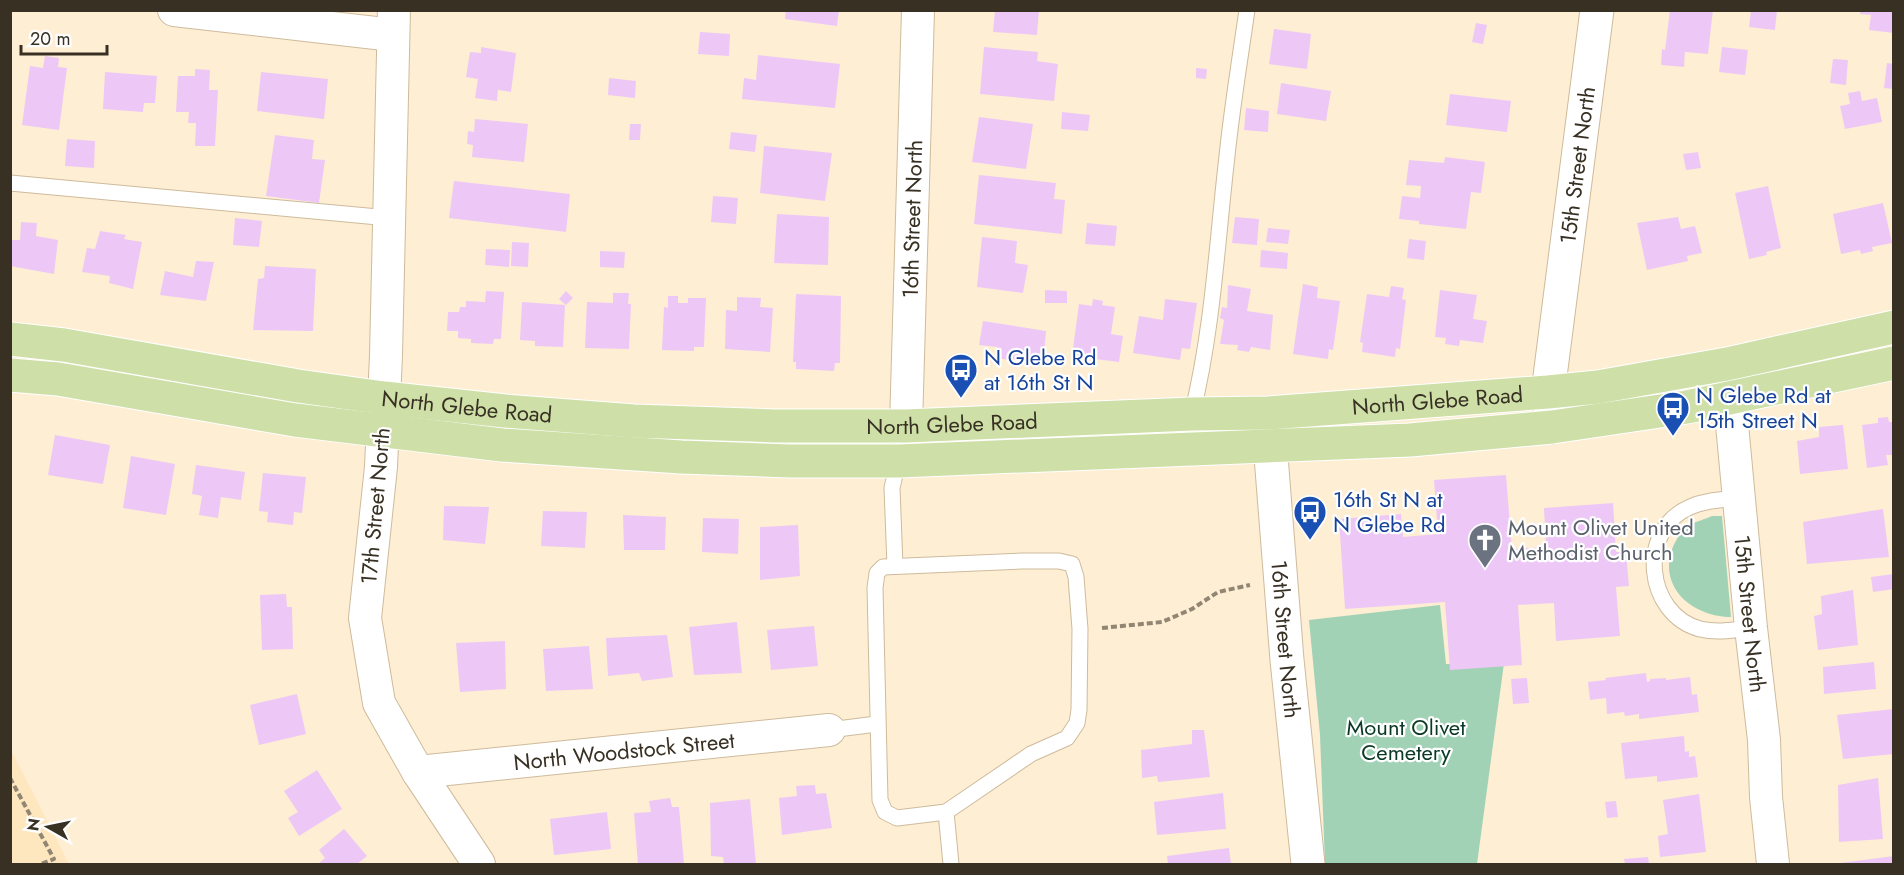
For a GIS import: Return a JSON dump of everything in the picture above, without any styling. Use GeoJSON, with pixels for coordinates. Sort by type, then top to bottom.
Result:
{"type":"FeatureCollection","features":[{"type":"Feature","properties":{"kind":"main road","name":"North Glebe Road"},"geometry":{"type":"LineString","coordinates":[[10,339],[64,345],[298,386],[505,411],[634,421],[775,426],[906,426],[1268,413],[1598,387],[1727,364],[1893,327]]}},
{"type":"Feature","properties":{"kind":"main road","name":"North Glebe Road"},"geometry":{"type":"LineString","coordinates":[[10,375],[58,379],[295,420],[382,432],[502,445],[630,454],[790,461],[899,460],[1410,440],[1552,427],[1628,416],[1730,398],[1893,363]]}},
{"type":"Feature","properties":{"kind":"street"},"geometry":{"type":"LineString","coordinates":[[174,10],[393,23]]}},
{"type":"Feature","properties":{"kind":"street","name":"16th Street North"},"geometry":{"type":"LineString","coordinates":[[906,426],[918,10]]}},
{"type":"Feature","properties":{"kind":"street","name":"15th Street North"},"geometry":{"type":"LineString","coordinates":[[1552,427],[1548,392],[1597,10]]}},
{"type":"Feature","properties":{"kind":"street","name":"17th Street North"},"geometry":{"type":"LineString","coordinates":[[393,23],[381,467],[365,618],[379,703],[418,772],[479,864]]}},
{"type":"Feature","properties":{"kind":"street","name":"15th Street North"},"geometry":{"type":"LineString","coordinates":[[1727,364],[1751,628],[1764,740],[1766,797],[1773,864]]}},
{"type":"Feature","properties":{"kind":"street","name":"16th Street North"},"geometry":{"type":"LineString","coordinates":[[1268,413],[1287,660],[1308,864]]}},
{"type":"Feature","properties":{"kind":"street","name":"North Woodstock Street"},"geometry":{"type":"LineString","coordinates":[[418,772],[829,730]]}},
{"type":"Feature","properties":{"kind":"lane"},"geometry":{"type":"LineString","coordinates":[[1192,414],[1200,384],[1217,266],[1227,156],[1247,10]]}},
{"type":"Feature","properties":{"kind":"lane"},"geometry":{"type":"LineString","coordinates":[[10,183],[389,218]]}},
{"type":"Feature","properties":{"kind":"lane"},"geometry":{"type":"LineString","coordinates":[[895,566],[892,488],[906,426]]}},
{"type":"Feature","properties":{"kind":"lane"},"geometry":{"type":"LineString","coordinates":[[1740,498],[1708,501],[1688,508],[1670,521],[1658,540],[1653,561],[1655,583],[1664,603],[1680,619],[1699,629],[1721,632],[1751,628]]}},
{"type":"Feature","properties":{"kind":"lane"},"geometry":{"type":"LineString","coordinates":[[1059,561],[1072,564],[1076,577],[1080,629],[1078,716],[1077,723],[1067,738],[1032,754],[946,812],[897,818],[885,812],[879,800],[875,588],[878,573],[883,567],[1059,561]]}},
{"type":"Feature","properties":{"kind":"lane"},"geometry":{"type":"LineString","coordinates":[[829,730],[877,724]]}},
{"type":"Feature","properties":{"kind":"lane"},"geometry":{"type":"LineString","coordinates":[[946,812],[951,864]]}},
{"type":"Feature","properties":{"kind":"path"},"geometry":{"type":"LineString","coordinates":[[1080,629],[1162,622],[1192,609],[1218,592],[1282,582]]}},
{"type":"Feature","properties":{"kind":"path"},"geometry":{"type":"LineString","coordinates":[[10,778],[54,859],[41,864]]}},
{"type":"Feature","properties":{"kind":"shaded area"},"geometry":{"type":"Polygon","coordinates":[[[11,750],[69,864],[11,864],[11,750]]]}},
{"type":"Feature","properties":{"kind":"green space"},"geometry":{"type":"Polygon","coordinates":[[[1712,516],[1722,516],[1731,617],[1718,616],[1694,607],[1676,590],[1671,579],[1669,566],[1675,542],[1683,530],[1712,516]]]}},
{"type":"Feature","properties":{"kind":"green space","name":"Mount Olivet Cemetery"},"geometry":{"type":"Polygon","coordinates":[[[1440,605],[1446,664],[1504,663],[1477,864],[1325,864],[1320,735],[1309,620],[1440,605]]]}},
{"type":"Feature","properties":{"kind":"building"},"geometry":{"type":"Polygon","coordinates":[[[786,10],[839,10],[837,26],[785,19],[786,10]]]}},
{"type":"Feature","properties":{"kind":"building"},"geometry":{"type":"Polygon","coordinates":[[[995,10],[1039,10],[1037,35],[993,32],[995,10]]]}},
{"type":"Feature","properties":{"kind":"building"},"geometry":{"type":"Polygon","coordinates":[[[1670,10],[1713,10],[1708,54],[1685,52],[1684,67],[1661,65],[1670,10]]]}},
{"type":"Feature","properties":{"kind":"building"},"geometry":{"type":"Polygon","coordinates":[[[1751,10],[1777,10],[1775,30],[1749,27],[1751,10]]]}},
{"type":"Feature","properties":{"kind":"building"},"geometry":{"type":"Polygon","coordinates":[[[1861,10],[1894,10],[1894,33],[1869,30],[1871,15],[1860,14],[1861,10]]]}},
{"type":"Feature","properties":{"kind":"building"},"geometry":{"type":"Polygon","coordinates":[[[1476,23],[1487,25],[1483,44],[1472,42],[1476,23]]]}},
{"type":"Feature","properties":{"kind":"building"},"geometry":{"type":"Polygon","coordinates":[[[1274,29],[1311,34],[1307,69],[1269,64],[1274,29]]]}},
{"type":"Feature","properties":{"kind":"building"},"geometry":{"type":"Polygon","coordinates":[[[700,32],[730,34],[729,56],[698,54],[700,32]]]}},
{"type":"Feature","properties":{"kind":"building"},"geometry":{"type":"Polygon","coordinates":[[[481,47],[516,53],[511,92],[498,90],[497,101],[475,98],[478,79],[466,77],[470,52],[481,53],[481,47]]]}},
{"type":"Feature","properties":{"kind":"building"},"geometry":{"type":"Polygon","coordinates":[[[984,47],[1038,52],[1037,61],[1058,64],[1054,101],[980,94],[984,47]]]}},
{"type":"Feature","properties":{"kind":"building"},"geometry":{"type":"Polygon","coordinates":[[[1722,47],[1748,50],[1745,75],[1719,72],[1722,47]]]}},
{"type":"Feature","properties":{"kind":"building"},"geometry":{"type":"Polygon","coordinates":[[[758,55],[840,64],[835,108],[742,99],[744,78],[756,80],[758,55]]]}},
{"type":"Feature","properties":{"kind":"building"},"geometry":{"type":"Polygon","coordinates":[[[45,56],[59,58],[58,67],[67,68],[59,130],[22,125],[30,66],[43,68],[45,56]]]}},
{"type":"Feature","properties":{"kind":"building"},"geometry":{"type":"Polygon","coordinates":[[[1833,59],[1848,60],[1846,85],[1830,83],[1833,59]]]}},
{"type":"Feature","properties":{"kind":"building"},"geometry":{"type":"Polygon","coordinates":[[[1887,63],[1894,64],[1894,89],[1884,88],[1887,63]]]}},
{"type":"Feature","properties":{"kind":"building"},"geometry":{"type":"Polygon","coordinates":[[[1196,68],[1207,69],[1206,79],[1196,78],[1196,68]]]}},
{"type":"Feature","properties":{"kind":"building"},"geometry":{"type":"Polygon","coordinates":[[[195,69],[210,70],[209,90],[218,90],[215,146],[195,146],[196,123],[188,123],[189,112],[176,112],[178,76],[195,76],[195,69]]]}},
{"type":"Feature","properties":{"kind":"building"},"geometry":{"type":"Polygon","coordinates":[[[105,72],[157,76],[155,103],[144,103],[143,112],[103,109],[105,72]]]}},
{"type":"Feature","properties":{"kind":"building"},"geometry":{"type":"Polygon","coordinates":[[[261,72],[328,79],[324,119],[257,111],[261,72]]]}},
{"type":"Feature","properties":{"kind":"building"},"geometry":{"type":"Polygon","coordinates":[[[609,78],[636,81],[635,98],[608,95],[609,78]]]}},
{"type":"Feature","properties":{"kind":"building"},"geometry":{"type":"Polygon","coordinates":[[[1281,83],[1331,91],[1326,121],[1277,114],[1281,83]]]}},
{"type":"Feature","properties":{"kind":"building"},"geometry":{"type":"Polygon","coordinates":[[[1860,91],[1862,101],[1877,98],[1882,122],[1845,129],[1840,106],[1850,104],[1848,93],[1860,91]]]}},
{"type":"Feature","properties":{"kind":"building"},"geometry":{"type":"Polygon","coordinates":[[[1450,94],[1511,101],[1507,132],[1446,125],[1450,94]]]}},
{"type":"Feature","properties":{"kind":"building"},"geometry":{"type":"Polygon","coordinates":[[[1246,108],[1269,111],[1268,132],[1244,130],[1246,108]]]}},
{"type":"Feature","properties":{"kind":"building"},"geometry":{"type":"Polygon","coordinates":[[[1062,112],[1090,115],[1088,131],[1061,129],[1062,112]]]}},
{"type":"Feature","properties":{"kind":"building"},"geometry":{"type":"Polygon","coordinates":[[[979,117],[1033,124],[1026,169],[972,162],[979,117]]]}},
{"type":"Feature","properties":{"kind":"building"},"geometry":{"type":"Polygon","coordinates":[[[475,119],[528,124],[524,162],[472,157],[473,145],[467,144],[468,131],[474,132],[475,119]]]}},
{"type":"Feature","properties":{"kind":"building"},"geometry":{"type":"Polygon","coordinates":[[[630,124],[641,124],[640,140],[629,140],[630,124]]]}},
{"type":"Feature","properties":{"kind":"building"},"geometry":{"type":"Polygon","coordinates":[[[731,132],[757,135],[755,152],[729,149],[731,132]]]}},
{"type":"Feature","properties":{"kind":"building"},"geometry":{"type":"Polygon","coordinates":[[[275,135],[314,140],[312,159],[325,160],[319,203],[266,196],[275,135]]]}},
{"type":"Feature","properties":{"kind":"building"},"geometry":{"type":"Polygon","coordinates":[[[67,139],[95,141],[94,168],[65,166],[67,139]]]}},
{"type":"Feature","properties":{"kind":"building"},"geometry":{"type":"Polygon","coordinates":[[[764,146],[832,153],[825,201],[760,193],[764,146]]]}},
{"type":"Feature","properties":{"kind":"building"},"geometry":{"type":"Polygon","coordinates":[[[1698,152],[1701,168],[1686,170],[1683,154],[1698,152]]]}},
{"type":"Feature","properties":{"kind":"building"},"geometry":{"type":"Polygon","coordinates":[[[1445,157],[1485,162],[1481,193],[1471,192],[1466,229],[1419,224],[1419,221],[1399,219],[1402,196],[1420,198],[1421,186],[1406,185],[1409,160],[1444,163],[1445,157]]]}},
{"type":"Feature","properties":{"kind":"building"},"geometry":{"type":"Polygon","coordinates":[[[979,175],[1056,183],[1054,199],[1065,200],[1062,234],[974,224],[979,175]]]}},
{"type":"Feature","properties":{"kind":"building"},"geometry":{"type":"Polygon","coordinates":[[[454,181],[570,194],[566,232],[449,218],[454,181]]]}},
{"type":"Feature","properties":{"kind":"building"},"geometry":{"type":"Polygon","coordinates":[[[1768,186],[1781,248],[1766,252],[1767,255],[1749,259],[1735,193],[1768,186]]]}},
{"type":"Feature","properties":{"kind":"building"},"geometry":{"type":"Polygon","coordinates":[[[713,196],[738,198],[736,224],[711,222],[713,196]]]}},
{"type":"Feature","properties":{"kind":"building"},"geometry":{"type":"Polygon","coordinates":[[[1883,203],[1892,243],[1872,247],[1873,251],[1861,254],[1860,250],[1841,254],[1833,214],[1883,203]]]}},
{"type":"Feature","properties":{"kind":"building"},"geometry":{"type":"Polygon","coordinates":[[[777,214],[829,217],[828,265],[774,263],[777,214]]]}},
{"type":"Feature","properties":{"kind":"building"},"geometry":{"type":"Polygon","coordinates":[[[1235,217],[1259,219],[1257,245],[1232,243],[1235,217]]]}},
{"type":"Feature","properties":{"kind":"building"},"geometry":{"type":"Polygon","coordinates":[[[1678,217],[1681,229],[1695,226],[1702,253],[1687,256],[1688,261],[1647,270],[1637,223],[1678,217]]]}},
{"type":"Feature","properties":{"kind":"building"},"geometry":{"type":"Polygon","coordinates":[[[235,218],[262,221],[259,247],[233,245],[235,218]]]}},
{"type":"Feature","properties":{"kind":"building"},"geometry":{"type":"Polygon","coordinates":[[[21,222],[37,223],[36,236],[58,240],[54,274],[10,266],[10,240],[20,240],[21,222]]]}},
{"type":"Feature","properties":{"kind":"building"},"geometry":{"type":"Polygon","coordinates":[[[1087,223],[1117,226],[1115,246],[1085,244],[1087,223]]]}},
{"type":"Feature","properties":{"kind":"building"},"geometry":{"type":"Polygon","coordinates":[[[1268,228],[1290,230],[1288,244],[1266,242],[1268,228]]]}},
{"type":"Feature","properties":{"kind":"building"},"geometry":{"type":"Polygon","coordinates":[[[100,231],[126,235],[124,239],[142,242],[133,289],[109,283],[110,276],[82,272],[87,248],[95,249],[100,231]]]}},
{"type":"Feature","properties":{"kind":"building"},"geometry":{"type":"Polygon","coordinates":[[[982,237],[1017,241],[1015,263],[1028,265],[1023,293],[977,287],[982,237]]]}},
{"type":"Feature","properties":{"kind":"building"},"geometry":{"type":"Polygon","coordinates":[[[1409,239],[1426,241],[1424,260],[1407,258],[1409,239]]]}},
{"type":"Feature","properties":{"kind":"building"},"geometry":{"type":"Polygon","coordinates":[[[512,242],[529,243],[528,267],[511,266],[512,242]]]}},
{"type":"Feature","properties":{"kind":"building"},"geometry":{"type":"Polygon","coordinates":[[[486,249],[510,250],[509,267],[485,265],[486,249]]]}},
{"type":"Feature","properties":{"kind":"building"},"geometry":{"type":"Polygon","coordinates":[[[1261,250],[1288,253],[1287,269],[1260,267],[1261,250]]]}},
{"type":"Feature","properties":{"kind":"building"},"geometry":{"type":"Polygon","coordinates":[[[600,251],[625,252],[624,268],[600,267],[600,251]]]}},
{"type":"Feature","properties":{"kind":"building"},"geometry":{"type":"Polygon","coordinates":[[[196,261],[214,262],[206,301],[160,295],[165,271],[193,277],[196,261]]]}},
{"type":"Feature","properties":{"kind":"building"},"geometry":{"type":"Polygon","coordinates":[[[265,266],[316,269],[313,331],[253,330],[258,279],[264,278],[265,266]]]}},
{"type":"Feature","properties":{"kind":"building"},"geometry":{"type":"Polygon","coordinates":[[[1303,284],[1318,287],[1317,298],[1340,301],[1333,350],[1329,349],[1328,359],[1293,354],[1303,284]]]}},
{"type":"Feature","properties":{"kind":"building"},"geometry":{"type":"Polygon","coordinates":[[[1228,285],[1251,289],[1247,311],[1273,315],[1270,350],[1251,347],[1249,352],[1237,350],[1238,345],[1220,344],[1224,320],[1220,318],[1222,307],[1227,308],[1228,285]]]}},
{"type":"Feature","properties":{"kind":"building"},"geometry":{"type":"Polygon","coordinates":[[[1391,286],[1404,288],[1402,299],[1406,300],[1400,349],[1396,348],[1395,357],[1362,352],[1363,343],[1360,342],[1367,294],[1389,297],[1391,286]]]}},
{"type":"Feature","properties":{"kind":"building"},"geometry":{"type":"Polygon","coordinates":[[[1045,290],[1067,291],[1067,303],[1045,303],[1045,290]]]}},
{"type":"Feature","properties":{"kind":"building"},"geometry":{"type":"Polygon","coordinates":[[[1440,290],[1477,295],[1473,319],[1487,321],[1483,343],[1460,340],[1459,346],[1445,344],[1446,338],[1435,337],[1440,290]]]}},
{"type":"Feature","properties":{"kind":"building"},"geometry":{"type":"Polygon","coordinates":[[[486,291],[504,292],[501,339],[494,339],[493,344],[471,343],[471,339],[458,338],[458,331],[447,331],[448,312],[459,312],[460,307],[466,307],[466,301],[485,302],[486,291]]]}},
{"type":"Feature","properties":{"kind":"building"},"geometry":{"type":"Polygon","coordinates":[[[566,291],[573,298],[566,305],[559,299],[566,291]]]}},
{"type":"Feature","properties":{"kind":"building"},"geometry":{"type":"Polygon","coordinates":[[[613,293],[629,293],[628,304],[631,304],[629,349],[585,348],[587,302],[613,303],[613,293]]]}},
{"type":"Feature","properties":{"kind":"building"},"geometry":{"type":"Polygon","coordinates":[[[796,294],[841,296],[840,363],[835,363],[834,371],[796,369],[796,362],[793,362],[796,294]]]}},
{"type":"Feature","properties":{"kind":"building"},"geometry":{"type":"Polygon","coordinates":[[[668,296],[678,296],[678,303],[688,303],[688,298],[706,298],[704,347],[694,347],[694,351],[662,350],[664,307],[668,308],[668,296]]]}},
{"type":"Feature","properties":{"kind":"building"},"geometry":{"type":"Polygon","coordinates":[[[737,297],[761,298],[760,307],[773,308],[770,352],[725,349],[726,310],[737,311],[737,297]]]}},
{"type":"Feature","properties":{"kind":"building"},"geometry":{"type":"Polygon","coordinates":[[[1093,299],[1103,301],[1102,305],[1115,307],[1111,334],[1123,336],[1119,362],[1072,356],[1079,304],[1092,306],[1093,299]]]}},
{"type":"Feature","properties":{"kind":"building"},"geometry":{"type":"Polygon","coordinates":[[[1165,299],[1197,303],[1190,349],[1182,348],[1180,360],[1133,353],[1139,316],[1163,320],[1165,299]]]}},
{"type":"Feature","properties":{"kind":"building"},"geometry":{"type":"Polygon","coordinates":[[[522,302],[565,305],[563,347],[535,346],[535,341],[520,340],[522,302]]]}},
{"type":"Feature","properties":{"kind":"building"},"geometry":{"type":"Polygon","coordinates":[[[983,321],[1046,331],[1043,365],[996,358],[997,347],[979,345],[983,321]]]}},
{"type":"Feature","properties":{"kind":"building"},"geometry":{"type":"Polygon","coordinates":[[[1888,417],[1889,422],[1894,422],[1894,455],[1886,455],[1888,465],[1867,468],[1862,425],[1878,423],[1878,418],[1888,417]]]}},
{"type":"Feature","properties":{"kind":"building"},"geometry":{"type":"Polygon","coordinates":[[[1843,425],[1848,469],[1800,474],[1797,441],[1819,437],[1819,427],[1843,425]]]}},
{"type":"Feature","properties":{"kind":"building"},"geometry":{"type":"Polygon","coordinates":[[[55,435],[110,445],[103,484],[48,475],[55,435]]]}},
{"type":"Feature","properties":{"kind":"building"},"geometry":{"type":"Polygon","coordinates":[[[131,456],[175,464],[166,515],[123,508],[131,456]]]}},
{"type":"Feature","properties":{"kind":"building"},"geometry":{"type":"Polygon","coordinates":[[[196,465],[245,472],[241,500],[221,497],[218,518],[199,515],[202,496],[192,494],[196,465]]]}},
{"type":"Feature","properties":{"kind":"building"},"geometry":{"type":"Polygon","coordinates":[[[263,473],[306,477],[302,513],[294,512],[293,525],[267,522],[268,512],[259,511],[263,473]]]}},
{"type":"Feature","properties":{"kind":"building","name":"Mount Olivet United Methodist Church"},"geometry":{"type":"Polygon","coordinates":[[[1506,475],[1512,549],[1546,547],[1544,508],[1613,503],[1616,552],[1626,552],[1629,586],[1616,587],[1620,636],[1556,641],[1554,603],[1518,605],[1522,665],[1450,670],[1445,602],[1345,609],[1339,519],[1401,514],[1403,537],[1438,534],[1434,480],[1506,475]]]}},
{"type":"Feature","properties":{"kind":"building"},"geometry":{"type":"Polygon","coordinates":[[[444,506],[489,507],[485,544],[443,540],[444,506]]]}},
{"type":"Feature","properties":{"kind":"building"},"geometry":{"type":"Polygon","coordinates":[[[1883,509],[1889,557],[1807,564],[1803,522],[1883,509]]]}},
{"type":"Feature","properties":{"kind":"building"},"geometry":{"type":"Polygon","coordinates":[[[543,511],[587,512],[585,548],[541,546],[543,511]]]}},
{"type":"Feature","properties":{"kind":"building"},"geometry":{"type":"Polygon","coordinates":[[[623,515],[666,517],[665,550],[624,550],[623,515]]]}},
{"type":"Feature","properties":{"kind":"building"},"geometry":{"type":"Polygon","coordinates":[[[703,518],[739,519],[738,554],[702,552],[703,518]]]}},
{"type":"Feature","properties":{"kind":"building"},"geometry":{"type":"Polygon","coordinates":[[[798,525],[800,576],[760,580],[760,527],[798,525]]]}},
{"type":"Feature","properties":{"kind":"building"},"geometry":{"type":"Polygon","coordinates":[[[1894,574],[1894,589],[1873,592],[1871,577],[1894,574]]]}},
{"type":"Feature","properties":{"kind":"building"},"geometry":{"type":"Polygon","coordinates":[[[1853,590],[1858,645],[1818,650],[1814,616],[1822,614],[1821,596],[1853,590]]]}},
{"type":"Feature","properties":{"kind":"building"},"geometry":{"type":"Polygon","coordinates":[[[286,594],[287,607],[292,607],[293,649],[262,650],[260,595],[286,594]]]}},
{"type":"Feature","properties":{"kind":"building"},"geometry":{"type":"Polygon","coordinates":[[[737,622],[742,673],[694,675],[689,627],[737,622]]]}},
{"type":"Feature","properties":{"kind":"building"},"geometry":{"type":"Polygon","coordinates":[[[814,626],[818,666],[771,670],[767,630],[814,626]]]}},
{"type":"Feature","properties":{"kind":"building"},"geometry":{"type":"Polygon","coordinates":[[[667,635],[673,677],[642,681],[639,673],[608,676],[606,638],[667,635]]]}},
{"type":"Feature","properties":{"kind":"building"},"geometry":{"type":"Polygon","coordinates":[[[505,641],[506,689],[460,692],[456,643],[505,641]]]}},
{"type":"Feature","properties":{"kind":"building"},"geometry":{"type":"Polygon","coordinates":[[[589,646],[593,689],[546,691],[543,649],[589,646]]]}},
{"type":"Feature","properties":{"kind":"building"},"geometry":{"type":"Polygon","coordinates":[[[1874,662],[1876,689],[1824,694],[1823,667],[1874,662]]]}},
{"type":"Feature","properties":{"kind":"building"},"geometry":{"type":"Polygon","coordinates":[[[1646,673],[1647,682],[1650,679],[1690,677],[1692,695],[1697,694],[1699,712],[1639,719],[1639,714],[1625,716],[1624,712],[1607,714],[1606,698],[1590,700],[1588,682],[1646,673]]]}},
{"type":"Feature","properties":{"kind":"building"},"geometry":{"type":"Polygon","coordinates":[[[1527,678],[1529,703],[1513,704],[1511,679],[1527,678]]]}},
{"type":"Feature","properties":{"kind":"building"},"geometry":{"type":"Polygon","coordinates":[[[297,694],[306,734],[259,745],[250,705],[297,694]]]}},
{"type":"Feature","properties":{"kind":"building"},"geometry":{"type":"Polygon","coordinates":[[[1894,709],[1894,754],[1843,759],[1837,715],[1894,709]]]}},
{"type":"Feature","properties":{"kind":"building"},"geometry":{"type":"Polygon","coordinates":[[[1192,730],[1204,730],[1210,777],[1158,782],[1157,776],[1142,778],[1141,750],[1192,744],[1192,730]]]}},
{"type":"Feature","properties":{"kind":"building"},"geometry":{"type":"Polygon","coordinates":[[[1684,736],[1685,752],[1689,751],[1689,757],[1695,756],[1698,777],[1657,782],[1657,776],[1625,779],[1621,743],[1684,736]]]}},
{"type":"Feature","properties":{"kind":"building"},"geometry":{"type":"Polygon","coordinates":[[[317,770],[342,809],[299,836],[288,818],[298,812],[284,791],[317,770]]]}},
{"type":"Feature","properties":{"kind":"building"},"geometry":{"type":"Polygon","coordinates":[[[1878,778],[1883,839],[1839,842],[1838,785],[1878,778]]]}},
{"type":"Feature","properties":{"kind":"building"},"geometry":{"type":"Polygon","coordinates":[[[815,785],[816,794],[826,793],[832,828],[782,835],[779,798],[797,796],[796,786],[815,785]]]}},
{"type":"Feature","properties":{"kind":"building"},"geometry":{"type":"Polygon","coordinates":[[[1223,793],[1226,829],[1157,835],[1154,802],[1223,793]]]}},
{"type":"Feature","properties":{"kind":"building"},"geometry":{"type":"Polygon","coordinates":[[[1699,794],[1706,852],[1660,857],[1658,836],[1668,834],[1663,800],[1699,794]]]}},
{"type":"Feature","properties":{"kind":"building"},"geometry":{"type":"Polygon","coordinates":[[[670,798],[672,807],[679,807],[684,864],[638,864],[634,813],[651,812],[649,801],[670,798]]]}},
{"type":"Feature","properties":{"kind":"building"},"geometry":{"type":"Polygon","coordinates":[[[750,799],[756,864],[724,864],[723,857],[711,856],[710,803],[750,799]]]}},
{"type":"Feature","properties":{"kind":"building"},"geometry":{"type":"Polygon","coordinates":[[[1616,801],[1618,817],[1607,818],[1605,802],[1616,801]]]}},
{"type":"Feature","properties":{"kind":"building"},"geometry":{"type":"Polygon","coordinates":[[[607,812],[611,849],[554,855],[550,819],[607,812]]]}},
{"type":"Feature","properties":{"kind":"building"},"geometry":{"type":"Polygon","coordinates":[[[344,829],[367,856],[357,864],[318,864],[325,858],[319,850],[344,829]]]}},
{"type":"Feature","properties":{"kind":"building"},"geometry":{"type":"Polygon","coordinates":[[[1229,848],[1231,864],[1168,864],[1167,856],[1229,848]]]}},
{"type":"Feature","properties":{"kind":"building"},"geometry":{"type":"Polygon","coordinates":[[[1894,856],[1894,864],[1840,864],[1840,863],[1894,856]]]}},
{"type":"Feature","properties":{"kind":"building"},"geometry":{"type":"Polygon","coordinates":[[[1648,857],[1649,864],[1625,864],[1624,859],[1648,857]]]}},
{"type":"Feature","properties":{"kind":"place","name":"N Glebe Rd at 16th St N"},"geometry":{"type":"Point","coordinates":[961,399]}},
{"type":"Feature","properties":{"kind":"place","name":"N Glebe Rd at 15th Street N"},"geometry":{"type":"Point","coordinates":[1673,437]}},
{"type":"Feature","properties":{"kind":"place","name":"16th St N at N Glebe Rd"},"geometry":{"type":"Point","coordinates":[1310,541]}},
{"type":"Feature","properties":{"kind":"place","name":"Mount Olivet United Methodist Church"},"geometry":{"type":"Point","coordinates":[1485,569]}}]}
